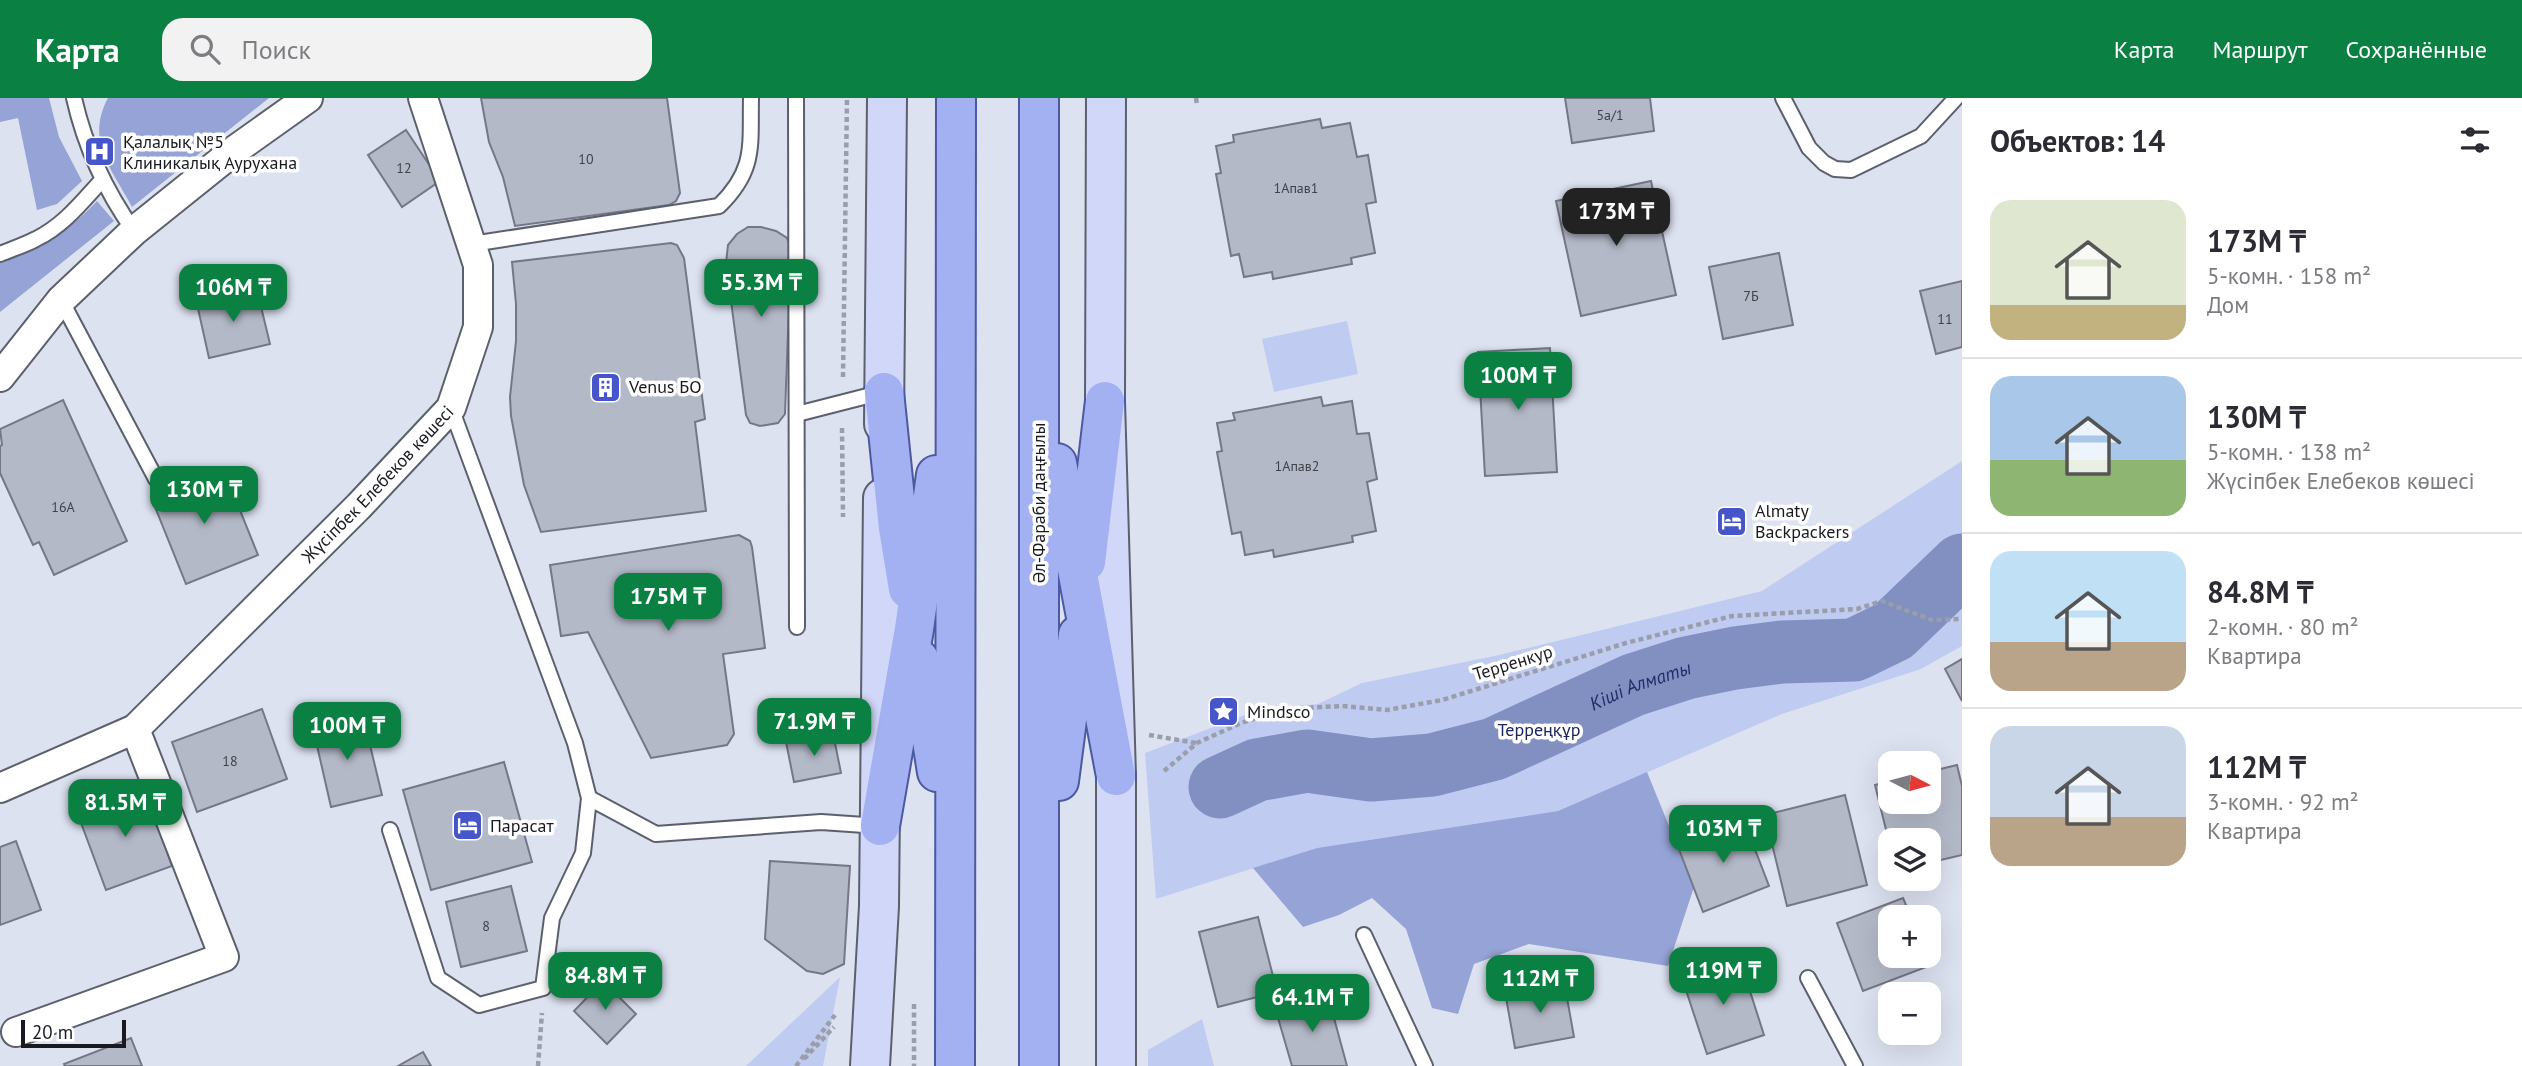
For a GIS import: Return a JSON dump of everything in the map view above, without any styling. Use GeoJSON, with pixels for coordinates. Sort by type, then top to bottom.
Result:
{"type":"FeatureCollection","features":[{"type":"Feature","properties":{"kind":"main road"},"geometry":{"type":"LineString","coordinates":[[870,1066],[879,906],[887,98]]}},
{"type":"Feature","properties":{"kind":"main road"},"geometry":{"type":"LineString","coordinates":[[955,1058],[956,98]]}},
{"type":"Feature","properties":{"kind":"main road","name":"Әл-Фараби даңғылы"},"geometry":{"type":"LineString","coordinates":[[1039,98],[1039,907]]}},
{"type":"Feature","properties":{"kind":"main road"},"geometry":{"type":"LineString","coordinates":[[1106,98],[1105,401],[1116,776],[1116,1066]]}},
{"type":"Feature","properties":{"kind":"main road"},"geometry":{"type":"LineString","coordinates":[[1039,199],[1057,468],[1116,776]]}},
{"type":"Feature","properties":{"kind":"main road"},"geometry":{"type":"LineString","coordinates":[[880,826],[914,629],[937,466],[956,200]]}},
{"type":"Feature","properties":{"kind":"main road"},"geometry":{"type":"LineString","coordinates":[[884,392],[898,528],[956,902]]}},
{"type":"Feature","properties":{"kind":"main road"},"geometry":{"type":"LineString","coordinates":[[1039,1058],[1039,907],[1060,771],[1105,401]]}},
{"type":"Feature","properties":{"kind":"street"},"geometry":{"type":"LineString","coordinates":[[0,377],[61,300],[134,230],[235,150],[308,98]]}},
{"type":"Feature","properties":{"kind":"street","name":"Жүсіпбек Елебеков көшесі"},"geometry":{"type":"LineString","coordinates":[[0,788],[135,729],[359,506],[451,408],[478,327],[478,265],[423,98]]}},
{"type":"Feature","properties":{"kind":"street"},"geometry":{"type":"LineString","coordinates":[[16,1032],[224,957],[135,729]]}},
{"type":"Feature","properties":{"kind":"lane"},"geometry":{"type":"LineString","coordinates":[[74,98],[81,131],[102,180],[134,230]]}},
{"type":"Feature","properties":{"kind":"lane"},"geometry":{"type":"LineString","coordinates":[[472,244],[719,206],[737,189],[749,159],[751,98]]}},
{"type":"Feature","properties":{"kind":"lane"},"geometry":{"type":"LineString","coordinates":[[796,98],[797,627]]}},
{"type":"Feature","properties":{"kind":"lane"},"geometry":{"type":"LineString","coordinates":[[1783,98],[1809,148],[1824,163],[1835,169],[1851,170],[1921,135],[1956,98]]}},
{"type":"Feature","properties":{"kind":"lane"},"geometry":{"type":"LineString","coordinates":[[0,254],[37,239],[57,226],[102,180]]}},
{"type":"Feature","properties":{"kind":"lane"},"geometry":{"type":"LineString","coordinates":[[61,300],[156,479]]}},
{"type":"Feature","properties":{"kind":"lane"},"geometry":{"type":"LineString","coordinates":[[797,414],[884,392]]}},
{"type":"Feature","properties":{"kind":"lane"},"geometry":{"type":"LineString","coordinates":[[390,830],[438,978],[480,1005],[543,988],[552,918],[583,853],[589,798],[575,743],[451,408]]}},
{"type":"Feature","properties":{"kind":"lane"},"geometry":{"type":"LineString","coordinates":[[589,798],[656,834],[821,822],[880,826]]}},
{"type":"Feature","properties":{"kind":"lane"},"geometry":{"type":"LineString","coordinates":[[1364,935],[1425,1066]]}},
{"type":"Feature","properties":{"kind":"lane"},"geometry":{"type":"LineString","coordinates":[[1808,978],[1855,1066]]}},
{"type":"Feature","properties":{"kind":"path"},"geometry":{"type":"LineString","coordinates":[[1196,98],[1197,105]]}},
{"type":"Feature","properties":{"kind":"path","name":"Терренкур"},"geometry":{"type":"LineString","coordinates":[[1164,771],[1197,743],[1241,723],[1284,709],[1342,706],[1387,710],[1442,700],[1626,643],[1732,616],[1857,609],[1882,601],[1932,620],[1962,619]]}},
{"type":"Feature","properties":{"kind":"path"},"geometry":{"type":"LineString","coordinates":[[1148,735],[1197,743]]}},
{"type":"Feature","properties":{"kind":"path"},"geometry":{"type":"LineString","coordinates":[[538,1066],[543,988]]}},
{"type":"Feature","properties":{"kind":"path"},"geometry":{"type":"LineString","coordinates":[[797,1066],[838,1011]]}},
{"type":"Feature","properties":{"kind":"path"},"geometry":{"type":"LineString","coordinates":[[797,1066],[841,1021]]}},
{"type":"Feature","properties":{"kind":"path"},"geometry":{"type":"LineString","coordinates":[[914,1050],[914,1066]]}},
{"type":"Feature","properties":{"kind":"green space"},"geometry":{"type":"Polygon","coordinates":[[[1347,321],[1358,374],[1274,392],[1262,339],[1347,321]]]}},
{"type":"Feature","properties":{"kind":"green space","name":"Терреңқұр"},"geometry":{"type":"Polygon","coordinates":[[[1962,461],[1962,646],[1921,669],[1782,714],[1558,811],[1317,848],[1156,899],[1145,753],[1261,709],[1318,704],[1362,683],[1499,655],[1762,591],[1962,461]]]}},
{"type":"Feature","properties":{"kind":"green space"},"geometry":{"type":"Polygon","coordinates":[[[840,977],[823,1066],[746,1066],[840,977]]]}},
{"type":"Feature","properties":{"kind":"green space"},"geometry":{"type":"Polygon","coordinates":[[[1202,1019],[1214,1066],[1148,1066],[1148,1050],[1202,1019]]]}},
{"type":"Feature","properties":{"kind":"shaded area"},"geometry":{"type":"Polygon","coordinates":[[[0,98],[49,98],[59,137],[82,181],[57,204],[37,210],[18,118],[0,122],[0,98]]]}},
{"type":"Feature","properties":{"kind":"shaded area"},"geometry":{"type":"Polygon","coordinates":[[[108,98],[269,98],[132,207],[110,167],[100,141],[99,128],[108,98]]]}},
{"type":"Feature","properties":{"kind":"shaded area"},"geometry":{"type":"Polygon","coordinates":[[[97,201],[114,221],[0,312],[0,263],[52,238],[97,201]]]}},
{"type":"Feature","properties":{"kind":"shaded area"},"geometry":{"type":"Polygon","coordinates":[[[1647,772],[1694,887],[1668,966],[1529,944],[1474,964],[1458,1014],[1432,1008],[1406,929],[1372,898],[1339,915],[1303,927],[1253,868],[1317,848],[1558,811],[1647,772]]]}},
{"type":"Feature","properties":{"kind":"building"},"geometry":{"type":"Polygon","coordinates":[[[481,98],[667,98],[680,193],[676,201],[669,205],[515,226],[503,177],[489,142],[481,98]]]}},
{"type":"Feature","properties":{"kind":"building"},"geometry":{"type":"Polygon","coordinates":[[[1565,98],[1650,98],[1654,131],[1572,143],[1565,98]]]}},
{"type":"Feature","properties":{"kind":"building"},"geometry":{"type":"Polygon","coordinates":[[[1320,119],[1322,128],[1350,123],[1357,157],[1368,155],[1376,202],[1366,204],[1375,253],[1351,258],[1352,264],[1273,279],[1272,272],[1244,277],[1239,254],[1231,256],[1216,174],[1221,173],[1216,146],[1234,142],[1233,135],[1320,119]]]}},
{"type":"Feature","properties":{"kind":"building"},"geometry":{"type":"Polygon","coordinates":[[[406,130],[440,181],[402,207],[368,155],[406,130]]]}},
{"type":"Feature","properties":{"kind":"building"},"geometry":{"type":"Polygon","coordinates":[[[1651,181],[1676,295],[1581,316],[1556,201],[1651,181]]]}},
{"type":"Feature","properties":{"kind":"building"},"geometry":{"type":"Polygon","coordinates":[[[748,227],[776,231],[787,238],[791,250],[785,414],[778,423],[760,426],[750,423],[746,415],[726,263],[728,245],[737,234],[748,227]]]}},
{"type":"Feature","properties":{"kind":"building","name":"Venus БО"},"geometry":{"type":"Polygon","coordinates":[[[671,243],[677,245],[684,258],[705,419],[695,422],[706,511],[541,532],[524,485],[511,416],[510,397],[516,341],[512,262],[671,243]]]}},
{"type":"Feature","properties":{"kind":"building"},"geometry":{"type":"Polygon","coordinates":[[[1779,253],[1793,325],[1723,339],[1709,267],[1779,253]]]}},
{"type":"Feature","properties":{"kind":"building"},"geometry":{"type":"Polygon","coordinates":[[[1962,281],[1962,347],[1936,354],[1920,291],[1962,281]]]}},
{"type":"Feature","properties":{"kind":"building"},"geometry":{"type":"Polygon","coordinates":[[[257,290],[270,344],[209,358],[197,304],[257,290]]]}},
{"type":"Feature","properties":{"kind":"building"},"geometry":{"type":"Polygon","coordinates":[[[1550,348],[1557,472],[1485,476],[1478,352],[1550,348]]]}},
{"type":"Feature","properties":{"kind":"building"},"geometry":{"type":"Polygon","coordinates":[[[1321,397],[1323,406],[1352,401],[1357,434],[1369,433],[1377,479],[1367,482],[1376,531],[1352,536],[1353,542],[1274,557],[1273,550],[1245,555],[1241,532],[1232,534],[1217,452],[1222,451],[1217,423],[1235,420],[1233,413],[1321,397]]]}},
{"type":"Feature","properties":{"kind":"building"},"geometry":{"type":"Polygon","coordinates":[[[63,400],[127,541],[54,575],[39,542],[33,545],[0,473],[0,429],[63,400]]]}},
{"type":"Feature","properties":{"kind":"building"},"geometry":{"type":"Polygon","coordinates":[[[223,468],[258,555],[186,584],[151,497],[223,468]]]}},
{"type":"Feature","properties":{"kind":"building"},"geometry":{"type":"Polygon","coordinates":[[[739,535],[750,541],[752,547],[765,648],[723,654],[734,734],[727,745],[651,758],[588,632],[561,636],[550,565],[739,535]]]}},
{"type":"Feature","properties":{"kind":"building"},"geometry":{"type":"Polygon","coordinates":[[[1962,659],[1962,701],[1945,669],[1962,659]]]}},
{"type":"Feature","properties":{"kind":"building"},"geometry":{"type":"Polygon","coordinates":[[[262,709],[287,779],[197,812],[172,742],[262,709]]]}},
{"type":"Feature","properties":{"kind":"building"},"geometry":{"type":"Polygon","coordinates":[[[363,716],[382,795],[331,807],[313,728],[363,716]]]}},
{"type":"Feature","properties":{"kind":"building"},"geometry":{"type":"Polygon","coordinates":[[[833,733],[841,773],[794,782],[786,742],[833,733]]]}},
{"type":"Feature","properties":{"kind":"building","name":"Парасат"},"geometry":{"type":"Polygon","coordinates":[[[504,762],[532,862],[431,890],[403,790],[504,762]]]}},
{"type":"Feature","properties":{"kind":"building"},"geometry":{"type":"Polygon","coordinates":[[[1957,765],[1962,786],[1962,855],[1941,860],[1941,828],[1886,828],[1882,814],[1941,814],[1941,769],[1957,765]]]}},
{"type":"Feature","properties":{"kind":"building"},"geometry":{"type":"Polygon","coordinates":[[[144,787],[172,866],[106,890],[77,812],[144,787]]]}},
{"type":"Feature","properties":{"kind":"building"},"geometry":{"type":"Polygon","coordinates":[[[1845,795],[1867,885],[1787,906],[1765,815],[1845,795]]]}},
{"type":"Feature","properties":{"kind":"building"},"geometry":{"type":"Polygon","coordinates":[[[1743,818],[1769,886],[1703,912],[1677,844],[1743,818]]]}},
{"type":"Feature","properties":{"kind":"building"},"geometry":{"type":"Polygon","coordinates":[[[16,841],[41,910],[0,925],[0,847],[16,841]]]}},
{"type":"Feature","properties":{"kind":"building"},"geometry":{"type":"Polygon","coordinates":[[[770,861],[850,866],[844,964],[823,974],[807,971],[765,939],[770,861]]]}},
{"type":"Feature","properties":{"kind":"building"},"geometry":{"type":"Polygon","coordinates":[[[511,886],[527,951],[461,967],[446,902],[511,886]]]}},
{"type":"Feature","properties":{"kind":"building"},"geometry":{"type":"Polygon","coordinates":[[[1903,898],[1906,905],[1885,905],[1903,898]]]}},
{"type":"Feature","properties":{"kind":"building"},"geometry":{"type":"Polygon","coordinates":[[[1878,907],[1878,968],[1924,968],[1887,982],[1878,982],[1878,985],[1863,991],[1837,923],[1878,907]]]}},
{"type":"Feature","properties":{"kind":"building"},"geometry":{"type":"Polygon","coordinates":[[[1258,917],[1277,992],[1218,1007],[1199,932],[1258,917]]]}},
{"type":"Feature","properties":{"kind":"building"},"geometry":{"type":"Polygon","coordinates":[[[1740,960],[1764,1035],[1707,1054],[1682,978],[1740,960]]]}},
{"type":"Feature","properties":{"kind":"building"},"geometry":{"type":"Polygon","coordinates":[[[603,981],[636,1014],[607,1044],[574,1011],[603,981]]]}},
{"type":"Feature","properties":{"kind":"building"},"geometry":{"type":"Polygon","coordinates":[[[1564,981],[1574,1037],[1515,1048],[1505,992],[1564,981]]]}},
{"type":"Feature","properties":{"kind":"building"},"geometry":{"type":"Polygon","coordinates":[[[1328,996],[1347,1066],[1292,1066],[1276,1011],[1328,996]]]}},
{"type":"Feature","properties":{"kind":"building"},"geometry":{"type":"Polygon","coordinates":[[[131,1038],[142,1066],[64,1064],[131,1038]]]}},
{"type":"Feature","properties":{"kind":"building"},"geometry":{"type":"Polygon","coordinates":[[[423,1052],[431,1066],[398,1066],[423,1052]]]}},
{"type":"Feature","properties":{"kind":"waterway","name":"Кіші Алматы"},"geometry":{"type":"LineString","coordinates":[[1220,787],[1257,770],[1307,761],[1371,770],[1432,765],[1494,749],[1633,685],[1686,668],[1782,652],[1854,650],[1893,631],[1962,565]]}},
{"type":"Feature","properties":{"kind":"place","name":"Қалалық №5 Клиникалық Аурухана"},"geometry":{"type":"Point","coordinates":[100,152]}},
{"type":"Feature","properties":{"kind":"place","name":"Venus БО"},"geometry":{"type":"Point","coordinates":[606,387]}},
{"type":"Feature","properties":{"kind":"place","name":"Almaty Backpackers"},"geometry":{"type":"Point","coordinates":[1732,521]}},
{"type":"Feature","properties":{"kind":"place","name":"Mindsco"},"geometry":{"type":"Point","coordinates":[1224,712]}},
{"type":"Feature","properties":{"kind":"place","name":"Парасат"},"geometry":{"type":"Point","coordinates":[467,826]}}]}
